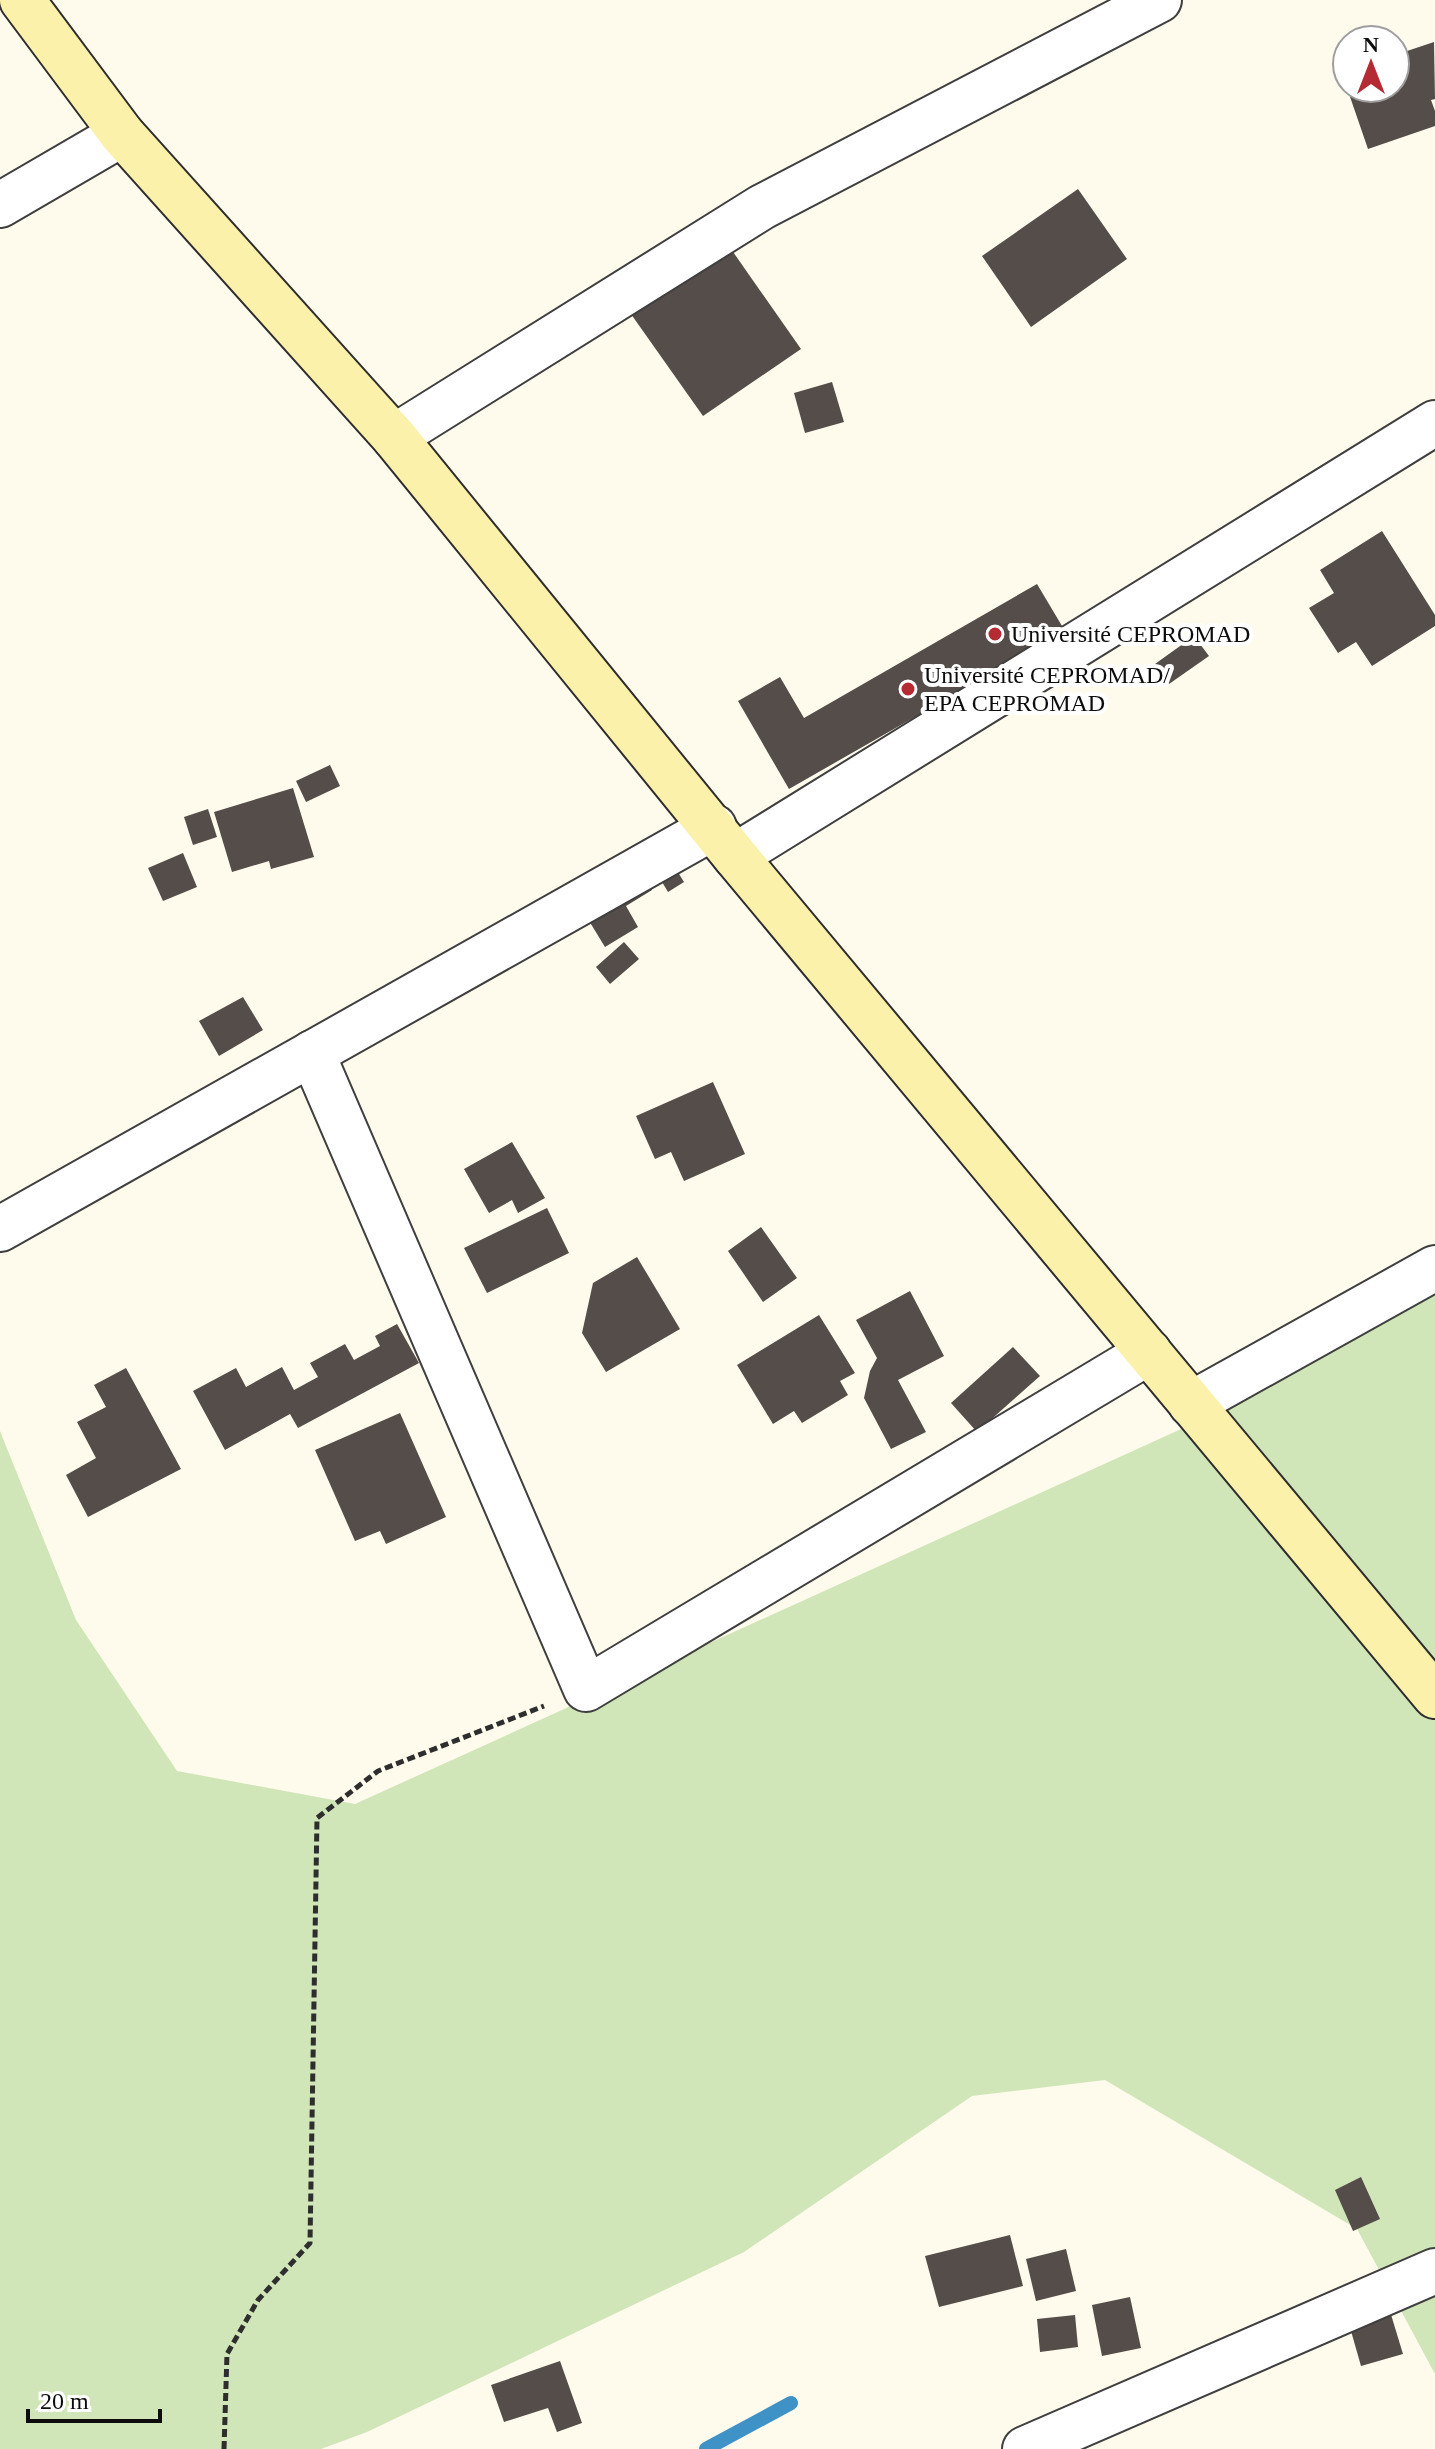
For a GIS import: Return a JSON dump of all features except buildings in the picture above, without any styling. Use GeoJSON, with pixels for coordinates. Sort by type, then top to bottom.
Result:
{"type":"FeatureCollection","features":[{"type":"Feature","properties":{"kind":"street"},"geometry":{"type":"LineString","coordinates":[[22,0],[122,134],[394,437],[724,841],[1435,1696]]}},
{"type":"Feature","properties":{"kind":"street"},"geometry":{"type":"LineString","coordinates":[[394,437],[762,207],[1159,0]]}},
{"type":"Feature","properties":{"kind":"street"},"geometry":{"type":"LineString","coordinates":[[0,205],[122,134]]}},
{"type":"Feature","properties":{"kind":"street"},"geometry":{"type":"LineString","coordinates":[[0,1229],[312,1053],[724,841],[1435,423]]}},
{"type":"Feature","properties":{"kind":"street"},"geometry":{"type":"LineString","coordinates":[[312,1053],[586,1689],[1149,1352]]}},
{"type":"Feature","properties":{"kind":"street"},"geometry":{"type":"LineString","coordinates":[[1191,1404],[1435,1268]]}},
{"type":"Feature","properties":{"kind":"street"},"geometry":{"type":"LineString","coordinates":[[1025,2449],[1435,2271]]}},
{"type":"Feature","properties":{"kind":"path"},"geometry":{"type":"LineString","coordinates":[[224,2449],[227,2354],[258,2300],[310,2243],[317,1818],[378,1771],[586,1689]]}},
{"type":"Feature","properties":{"kind":"green space"},"geometry":{"type":"Polygon","coordinates":[[[1435,1294],[1435,2374],[1357,2229],[1105,2080],[972,2096],[744,2252],[367,2432],[321,2449],[0,2449],[0,1431],[76,1620],[177,1771],[355,1804],[1179,1430],[1435,1294]]]}},
{"type":"Feature","properties":{"kind":"waterway"},"geometry":{"type":"LineString","coordinates":[[706,2449],[791,2403]]}},
{"type":"Feature","properties":{"kind":"place","name":"Université CEPROMAD"},"geometry":{"type":"Point","coordinates":[995,634]}},
{"type":"Feature","properties":{"kind":"place","name":"Université CEPROMAD/ EPA CEPROMAD"},"geometry":{"type":"Point","coordinates":[908,689]}}]}
